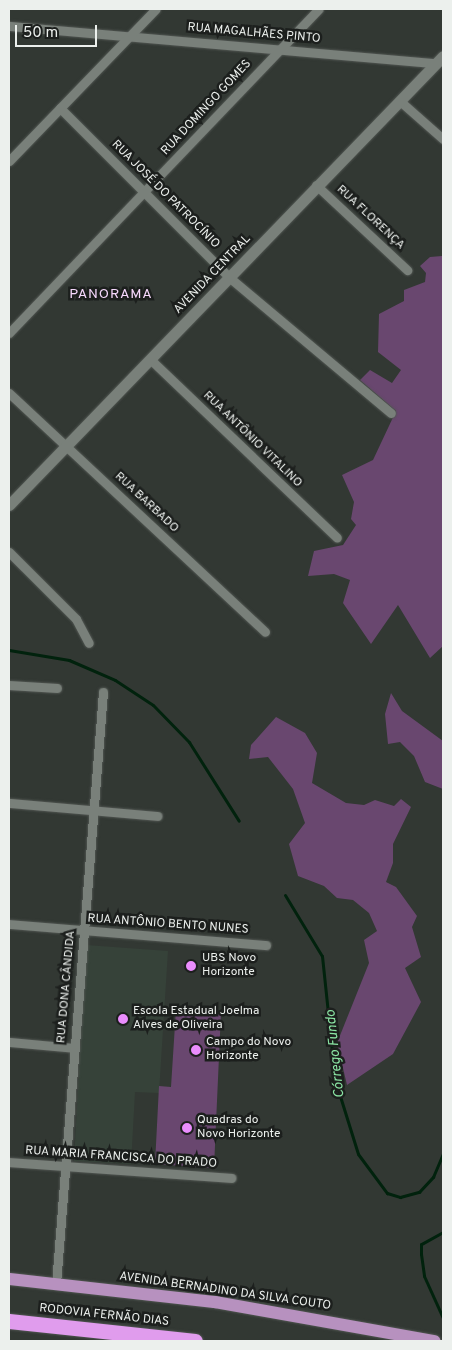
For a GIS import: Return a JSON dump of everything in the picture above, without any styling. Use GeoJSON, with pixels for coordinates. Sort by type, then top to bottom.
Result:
{"type":"FeatureCollection","features":[{"type":"Feature","properties":{"kind":"highway","name":"RODOVIA FERNÃO DIAS"},"geometry":{"type":"LineString","coordinates":[[9,1321],[195,1341]]}},
{"type":"Feature","properties":{"kind":"main road","name":"AVENIDA BERNADINO DA SILVA COUTO"},"geometry":{"type":"LineString","coordinates":[[9,1279],[215,1302],[435,1341]]}},
{"type":"Feature","properties":{"kind":"street"},"geometry":{"type":"LineString","coordinates":[[9,161],[156,9]]}},
{"type":"Feature","properties":{"kind":"street","name":"RUA DOMINGO GOMES"},"geometry":{"type":"LineString","coordinates":[[9,333],[279,49],[320,9]]}},
{"type":"Feature","properties":{"kind":"street","name":"RUA MAGALHÃES PINTO"},"geometry":{"type":"LineString","coordinates":[[9,26],[279,49],[440,60]]}},
{"type":"Feature","properties":{"kind":"street","name":"AVENIDA CENTRAL"},"geometry":{"type":"LineString","coordinates":[[9,505],[230,278],[316,185],[440,60]]}},
{"type":"Feature","properties":{"kind":"street"},"geometry":{"type":"LineString","coordinates":[[400,101],[443,139]]}},
{"type":"Feature","properties":{"kind":"street","name":"RUA JOSÉ DO PATROCÍNIO"},"geometry":{"type":"LineString","coordinates":[[60,108],[230,278],[391,413]]}},
{"type":"Feature","properties":{"kind":"street","name":"RUA FLORENÇA"},"geometry":{"type":"LineString","coordinates":[[316,185],[407,270]]}},
{"type":"Feature","properties":{"kind":"street","name":"RUA ANTÔNIO VITALINO"},"geometry":{"type":"LineString","coordinates":[[151,360],[337,538]]}},
{"type":"Feature","properties":{"kind":"street","name":"RUA BARBADO"},"geometry":{"type":"LineString","coordinates":[[9,393],[265,632]]}},
{"type":"Feature","properties":{"kind":"street"},"geometry":{"type":"LineString","coordinates":[[9,552],[76,618],[89,643]]}},
{"type":"Feature","properties":{"kind":"street"},"geometry":{"type":"LineString","coordinates":[[9,685],[57,688]]}},
{"type":"Feature","properties":{"kind":"street","name":"RUA DONA CÂNDIDA"},"geometry":{"type":"LineString","coordinates":[[56,1284],[103,692]]}},
{"type":"Feature","properties":{"kind":"street"},"geometry":{"type":"LineString","coordinates":[[9,803],[157,816]]}},
{"type":"Feature","properties":{"kind":"street","name":"RUA ANTÔNIO BENTO NUNES"},"geometry":{"type":"LineString","coordinates":[[9,924],[266,945]]}},
{"type":"Feature","properties":{"kind":"street"},"geometry":{"type":"LineString","coordinates":[[9,1042],[75,1048]]}},
{"type":"Feature","properties":{"kind":"street","name":"RUA MARIA FRANCISCA DO PRADO"},"geometry":{"type":"LineString","coordinates":[[9,1162],[231,1178]]}},
{"type":"Feature","properties":{"kind":"shaded area"},"geometry":{"type":"Polygon","coordinates":[[[443,242],[443,646],[430,658],[398,605],[371,644],[343,603],[350,580],[334,574],[308,576],[314,551],[343,545],[356,525],[351,519],[354,502],[342,475],[373,460],[396,411],[360,380],[370,370],[392,383],[401,370],[378,352],[379,314],[404,301],[404,290],[425,282],[426,273],[420,266],[430,257],[442,256],[443,242]]]}},
{"type":"Feature","properties":{"kind":"shaded area"},"geometry":{"type":"Polygon","coordinates":[[[391,693],[402,711],[443,741],[443,789],[425,782],[414,756],[400,742],[388,744],[385,714],[391,693]]]}},
{"type":"Feature","properties":{"kind":"shaded area"},"geometry":{"type":"Polygon","coordinates":[[[276,717],[305,733],[317,753],[312,783],[346,803],[364,805],[375,800],[394,806],[401,799],[411,807],[393,844],[393,863],[386,882],[396,887],[417,916],[412,927],[421,957],[405,968],[421,1002],[393,1054],[347,1085],[337,1043],[369,963],[364,940],[377,931],[369,913],[353,900],[337,898],[324,886],[298,876],[289,844],[305,823],[293,789],[268,757],[249,759],[251,745],[276,717]]]}},
{"type":"Feature","properties":{"kind":"shaded area","name":"Escola Estadual Joelma Alves de Oliveira"},"geometry":{"type":"Polygon","coordinates":[[[86,945],[168,951],[159,1093],[135,1092],[131,1164],[74,1161],[86,945]]]}},
{"type":"Feature","properties":{"kind":"shaded area"},"geometry":{"type":"Polygon","coordinates":[[[176,1009],[221,1012],[214,1168],[155,1164],[159,1086],[171,1087],[176,1009]]]}},
{"type":"Feature","properties":{"kind":"waterway"},"geometry":{"type":"LineString","coordinates":[[9,650],[69,660],[115,680],[153,705],[189,742],[239,821]]}},
{"type":"Feature","properties":{"kind":"waterway","name":"Córrego Fundo"},"geometry":{"type":"LineString","coordinates":[[285,895],[322,956],[335,1080],[358,1154],[387,1193],[400,1197],[419,1192],[433,1177],[443,1154]]}},
{"type":"Feature","properties":{"kind":"waterway","name":"Córrego Fundo"},"geometry":{"type":"LineString","coordinates":[[443,1138],[443,1146]]}},
{"type":"Feature","properties":{"kind":"waterway"},"geometry":{"type":"LineString","coordinates":[[443,1232],[421,1244],[424,1276],[443,1318]]}},
{"type":"Feature","properties":{"kind":"place","name":"UBS Novo Horizonte"},"geometry":{"type":"Point","coordinates":[191,966]}},
{"type":"Feature","properties":{"kind":"place","name":"Escola Estadual Joelma Alves de Oliveira"},"geometry":{"type":"Point","coordinates":[123,1019]}},
{"type":"Feature","properties":{"kind":"place","name":"Campo do Novo Horizonte"},"geometry":{"type":"Point","coordinates":[196,1050]}},
{"type":"Feature","properties":{"kind":"place","name":"Quadras do Novo Horizonte"},"geometry":{"type":"Point","coordinates":[187,1128]}},
{"type":"Feature","properties":{"kind":"district","name":"PANORAMA"},"geometry":{"type":"Point","coordinates":[111,295]}}]}
